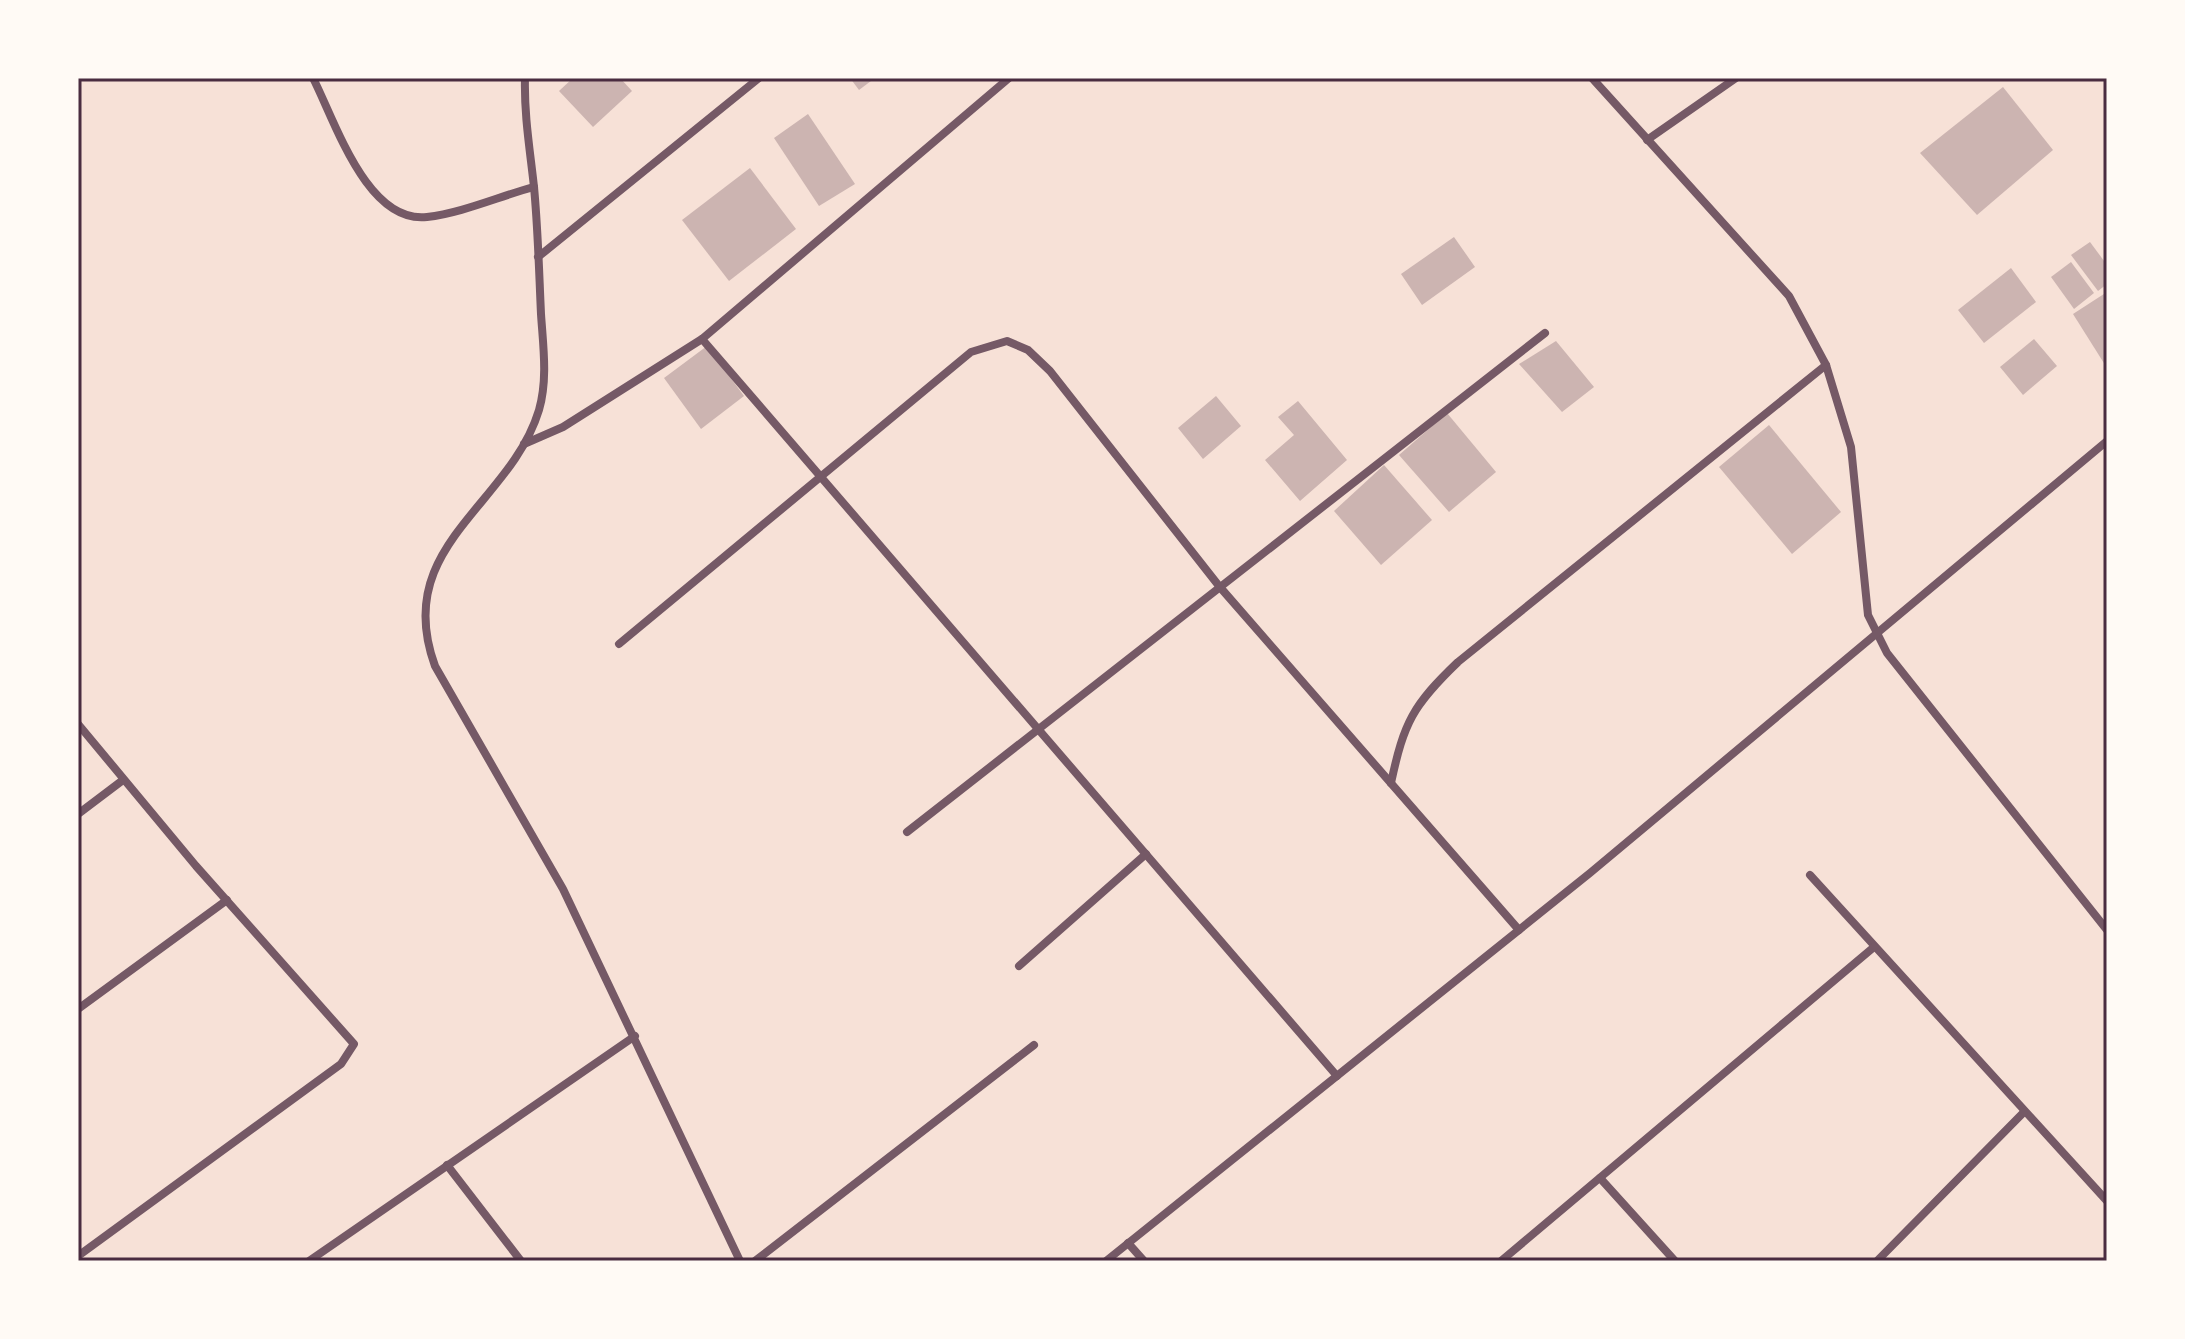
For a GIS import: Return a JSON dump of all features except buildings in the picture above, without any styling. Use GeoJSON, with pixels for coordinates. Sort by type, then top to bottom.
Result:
{"type":"FeatureCollection","features":[{"type":"Feature","properties":{"kind":"street"},"geometry":{"type":"LineString","coordinates":[[313,78],[361,175],[389,209],[425,217],[534,187]]}},
{"type":"Feature","properties":{"kind":"street"},"geometry":{"type":"LineString","coordinates":[[525,78],[524,111],[534,187],[544,369],[539,409],[524,444],[452,537],[429,586],[423,612],[426,641],[435,666],[563,889],[740,1261]]}},
{"type":"Feature","properties":{"kind":"street"},"geometry":{"type":"LineString","coordinates":[[538,257],[759,78]]}},
{"type":"Feature","properties":{"kind":"street"},"geometry":{"type":"LineString","coordinates":[[524,444],[563,427],[702,339],[1009,78]]}},
{"type":"Feature","properties":{"kind":"street"},"geometry":{"type":"LineString","coordinates":[[1592,78],[1789,296],[1826,365],[1851,447],[1865,591],[1875,632],[1887,653],[2107,930]]}},
{"type":"Feature","properties":{"kind":"street"},"geometry":{"type":"LineString","coordinates":[[1647,140],[1736,78]]}},
{"type":"Feature","properties":{"kind":"street"},"geometry":{"type":"LineString","coordinates":[[907,832],[1545,333]]}},
{"type":"Feature","properties":{"kind":"street"},"geometry":{"type":"LineString","coordinates":[[702,339],[1337,1076]]}},
{"type":"Feature","properties":{"kind":"street"},"geometry":{"type":"LineString","coordinates":[[619,644],[971,352],[1007,341],[1028,350],[1050,371],[1219,586],[1519,930]]}},
{"type":"Feature","properties":{"kind":"street"},"geometry":{"type":"LineString","coordinates":[[1391,783],[1401,737],[1412,712],[1458,662],[1826,365]]}},
{"type":"Feature","properties":{"kind":"street"},"geometry":{"type":"LineString","coordinates":[[1106,1261],[1519,930],[2107,441]]}},
{"type":"Feature","properties":{"kind":"street"},"geometry":{"type":"LineString","coordinates":[[78,724],[123,780],[354,1044],[341,1064],[78,1256]]}},
{"type":"Feature","properties":{"kind":"street"},"geometry":{"type":"LineString","coordinates":[[78,814],[123,780]]}},
{"type":"Feature","properties":{"kind":"street"},"geometry":{"type":"LineString","coordinates":[[1019,966],[1146,854]]}},
{"type":"Feature","properties":{"kind":"street"},"geometry":{"type":"LineString","coordinates":[[1810,875],[2023,1113],[2107,1201]]}},
{"type":"Feature","properties":{"kind":"street"},"geometry":{"type":"LineString","coordinates":[[78,1009],[227,900]]}},
{"type":"Feature","properties":{"kind":"street"},"geometry":{"type":"LineString","coordinates":[[1501,1261],[1874,947]]}},
{"type":"Feature","properties":{"kind":"street"},"geometry":{"type":"LineString","coordinates":[[309,1261],[321,1258],[447,1165],[635,1036]]}},
{"type":"Feature","properties":{"kind":"street"},"geometry":{"type":"LineString","coordinates":[[755,1261],[1034,1045]]}},
{"type":"Feature","properties":{"kind":"street"},"geometry":{"type":"LineString","coordinates":[[1877,1261],[2023,1113]]}},
{"type":"Feature","properties":{"kind":"street"},"geometry":{"type":"LineString","coordinates":[[447,1165],[521,1261]]}},
{"type":"Feature","properties":{"kind":"street"},"geometry":{"type":"LineString","coordinates":[[1600,1178],[1675,1261]]}},
{"type":"Feature","properties":{"kind":"street"},"geometry":{"type":"LineString","coordinates":[[1128,1243],[1144,1261]]}}]}
